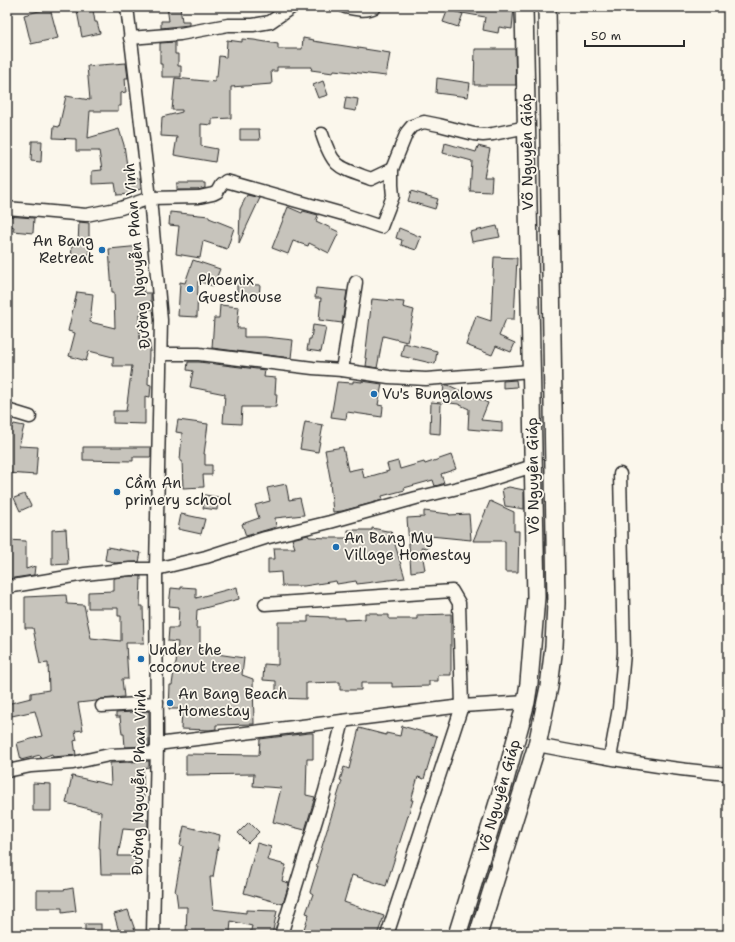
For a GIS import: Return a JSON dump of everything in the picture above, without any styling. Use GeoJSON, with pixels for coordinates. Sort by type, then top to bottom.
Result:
{"type":"FeatureCollection","features":[{"type":"Feature","properties":{"kind":"main road","name":"Võ Nguyên Giáp"},"geometry":{"type":"LineString","coordinates":[[457,935],[505,780],[526,702],[536,597],[524,7]]}},
{"type":"Feature","properties":{"kind":"main road","name":"Võ Nguyên Giáp"},"geometry":{"type":"LineString","coordinates":[[478,935],[536,745],[546,706],[554,646],[556,603],[546,7]]}},
{"type":"Feature","properties":{"kind":"main road"},"geometry":{"type":"LineString","coordinates":[[526,702],[546,706]]}},
{"type":"Feature","properties":{"kind":"street","name":"Đường Nguyễn Phan Vinh"},"geometry":{"type":"LineString","coordinates":[[127,7],[150,198],[161,320],[156,569],[157,749],[153,935]]}},
{"type":"Feature","properties":{"kind":"street"},"geometry":{"type":"LineString","coordinates":[[130,38],[180,34],[228,25],[253,25],[270,22],[292,7]]}},
{"type":"Feature","properties":{"kind":"street"},"geometry":{"type":"LineString","coordinates":[[345,7],[363,10],[373,9],[375,7]]}},
{"type":"Feature","properties":{"kind":"street"},"geometry":{"type":"LineString","coordinates":[[7,208],[86,215],[121,208],[150,198],[198,197],[213,194],[217,192],[221,185],[226,182],[327,210],[381,227],[393,196],[392,169],[407,132],[416,124],[424,122],[483,135],[527,127]]}},
{"type":"Feature","properties":{"kind":"street"},"geometry":{"type":"LineString","coordinates":[[322,134],[333,160],[343,169],[370,179],[392,169]]}},
{"type":"Feature","properties":{"kind":"street"},"geometry":{"type":"LineString","coordinates":[[342,370],[356,282]]}},
{"type":"Feature","properties":{"kind":"street"},"geometry":{"type":"LineString","coordinates":[[161,354],[199,354],[312,368],[342,370],[389,377],[426,379],[531,371]]}},
{"type":"Feature","properties":{"kind":"street"},"geometry":{"type":"LineString","coordinates":[[7,410],[30,417]]}},
{"type":"Feature","properties":{"kind":"street"},"geometry":{"type":"LineString","coordinates":[[7,587],[85,574],[130,569],[156,569],[206,557],[265,538],[479,483],[533,466]]}},
{"type":"Feature","properties":{"kind":"street"},"geometry":{"type":"LineString","coordinates":[[610,758],[619,708],[624,653],[620,474]]}},
{"type":"Feature","properties":{"kind":"street"},"geometry":{"type":"LineString","coordinates":[[265,604],[452,591],[459,603],[462,706],[387,935]]}},
{"type":"Feature","properties":{"kind":"street"},"geometry":{"type":"LineString","coordinates":[[7,771],[31,766],[73,763],[109,755],[343,721],[462,706],[526,702]]}},
{"type":"Feature","properties":{"kind":"street"},"geometry":{"type":"LineString","coordinates":[[102,706],[157,703]]}},
{"type":"Feature","properties":{"kind":"street"},"geometry":{"type":"LineString","coordinates":[[281,935],[325,791],[343,721]]}},
{"type":"Feature","properties":{"kind":"street"},"geometry":{"type":"LineString","coordinates":[[536,745],[610,758],[728,774]]}},
{"type":"Feature","properties":{"kind":"building"},"geometry":{"type":"Polygon","coordinates":[[[167,7],[180,7],[182,21],[189,21],[189,25],[161,28],[161,21],[169,21],[167,7]]]}},
{"type":"Feature","properties":{"kind":"building"},"geometry":{"type":"Polygon","coordinates":[[[463,7],[514,7],[512,29],[499,27],[498,33],[483,30],[485,17],[462,13],[463,7]]]}},
{"type":"Feature","properties":{"kind":"building"},"geometry":{"type":"Polygon","coordinates":[[[50,8],[58,38],[31,44],[24,15],[50,8]]]}},
{"type":"Feature","properties":{"kind":"building"},"geometry":{"type":"Polygon","coordinates":[[[448,9],[463,14],[458,27],[443,22],[448,9]]]}},
{"type":"Feature","properties":{"kind":"building"},"geometry":{"type":"Polygon","coordinates":[[[93,10],[95,22],[97,22],[100,33],[82,37],[77,11],[93,10]]]}},
{"type":"Feature","properties":{"kind":"building"},"geometry":{"type":"Polygon","coordinates":[[[303,38],[314,40],[313,41],[390,53],[386,76],[334,70],[333,73],[311,70],[312,67],[277,67],[277,71],[271,71],[272,84],[231,87],[231,118],[212,119],[212,125],[201,124],[201,146],[217,149],[215,162],[174,155],[177,137],[161,136],[162,117],[182,112],[182,110],[172,110],[175,78],[215,82],[215,77],[217,77],[219,56],[226,57],[227,40],[242,42],[242,39],[254,40],[278,44],[278,49],[302,49],[303,38]]]}},
{"type":"Feature","properties":{"kind":"building"},"geometry":{"type":"Polygon","coordinates":[[[175,42],[175,54],[178,54],[178,66],[181,66],[181,77],[162,77],[162,64],[160,64],[160,43],[175,42]]]}},
{"type":"Feature","properties":{"kind":"building"},"geometry":{"type":"Polygon","coordinates":[[[475,49],[515,49],[516,85],[474,85],[475,49]]]}},
{"type":"Feature","properties":{"kind":"building"},"geometry":{"type":"Polygon","coordinates":[[[126,63],[128,78],[125,78],[126,92],[121,93],[121,106],[118,106],[118,111],[90,111],[88,138],[119,129],[124,145],[129,180],[140,178],[141,189],[131,192],[132,194],[117,195],[115,183],[92,184],[92,171],[102,170],[99,151],[76,151],[76,139],[53,138],[54,126],[59,127],[66,96],[90,100],[87,66],[126,63]]]}},
{"type":"Feature","properties":{"kind":"building"},"geometry":{"type":"Polygon","coordinates":[[[437,78],[470,83],[468,97],[436,93],[437,78]]]}},
{"type":"Feature","properties":{"kind":"building"},"geometry":{"type":"Polygon","coordinates":[[[323,81],[328,95],[318,98],[313,85],[323,81]]]}},
{"type":"Feature","properties":{"kind":"building"},"geometry":{"type":"Polygon","coordinates":[[[346,97],[358,99],[356,111],[344,109],[346,97]]]}},
{"type":"Feature","properties":{"kind":"building"},"geometry":{"type":"Polygon","coordinates":[[[240,129],[259,129],[260,140],[240,140],[240,129]]]}},
{"type":"Feature","properties":{"kind":"building"},"geometry":{"type":"Polygon","coordinates":[[[32,141],[42,141],[41,162],[31,161],[32,141]]]}},
{"type":"Feature","properties":{"kind":"building"},"geometry":{"type":"Polygon","coordinates":[[[445,143],[476,152],[478,146],[490,149],[484,177],[492,177],[491,192],[470,191],[472,161],[443,153],[445,143]]]}},
{"type":"Feature","properties":{"kind":"building"},"geometry":{"type":"Polygon","coordinates":[[[177,183],[205,183],[205,188],[198,190],[177,190],[177,183]]]}},
{"type":"Feature","properties":{"kind":"building"},"geometry":{"type":"Polygon","coordinates":[[[411,191],[438,199],[435,209],[408,201],[411,191]]]}},
{"type":"Feature","properties":{"kind":"building"},"geometry":{"type":"Polygon","coordinates":[[[247,195],[260,198],[239,243],[240,209],[247,195]]]}},
{"type":"Feature","properties":{"kind":"building"},"geometry":{"type":"Polygon","coordinates":[[[288,207],[302,213],[303,211],[318,215],[316,221],[339,232],[329,253],[309,243],[308,246],[293,241],[288,254],[272,248],[288,207]]]}},
{"type":"Feature","properties":{"kind":"building"},"geometry":{"type":"Polygon","coordinates":[[[170,212],[209,216],[209,218],[234,228],[227,249],[203,241],[200,258],[176,254],[179,226],[169,225],[170,212]]]}},
{"type":"Feature","properties":{"kind":"building"},"geometry":{"type":"Polygon","coordinates":[[[7,216],[34,218],[33,233],[13,231],[14,227],[7,225],[7,216]]]}},
{"type":"Feature","properties":{"kind":"building"},"geometry":{"type":"Polygon","coordinates":[[[79,222],[89,223],[89,261],[71,261],[72,245],[78,245],[79,222]]]}},
{"type":"Feature","properties":{"kind":"building"},"geometry":{"type":"Polygon","coordinates":[[[497,226],[500,237],[472,242],[470,232],[497,226]]]}},
{"type":"Feature","properties":{"kind":"building"},"geometry":{"type":"Polygon","coordinates":[[[399,228],[421,237],[416,250],[401,245],[402,240],[396,238],[399,228]]]}},
{"type":"Feature","properties":{"kind":"building"},"geometry":{"type":"Polygon","coordinates":[[[141,246],[140,257],[144,293],[151,293],[151,310],[141,310],[142,314],[139,315],[140,340],[149,339],[151,351],[149,351],[148,384],[151,385],[150,397],[145,396],[145,424],[113,423],[113,411],[126,411],[132,366],[113,366],[113,357],[89,351],[86,361],[69,356],[75,333],[68,331],[77,292],[93,294],[90,322],[115,328],[114,292],[112,292],[109,249],[141,246]]]}},
{"type":"Feature","properties":{"kind":"building"},"geometry":{"type":"Polygon","coordinates":[[[494,257],[517,258],[514,319],[506,319],[499,336],[515,343],[511,352],[496,346],[492,355],[466,345],[476,316],[491,321],[494,257]]]}},
{"type":"Feature","properties":{"kind":"building"},"geometry":{"type":"Polygon","coordinates":[[[193,260],[220,269],[213,286],[198,281],[197,317],[178,316],[180,282],[185,283],[193,260]]]}},
{"type":"Feature","properties":{"kind":"building"},"geometry":{"type":"Polygon","coordinates":[[[237,284],[260,285],[259,299],[237,298],[237,284]]]}},
{"type":"Feature","properties":{"kind":"building"},"geometry":{"type":"Polygon","coordinates":[[[316,288],[347,291],[342,323],[319,320],[321,298],[315,298],[316,288]]]}},
{"type":"Feature","properties":{"kind":"building"},"geometry":{"type":"Polygon","coordinates":[[[372,299],[404,302],[403,307],[414,310],[407,342],[383,336],[377,368],[366,366],[367,359],[365,358],[372,299]]]}},
{"type":"Feature","properties":{"kind":"building"},"geometry":{"type":"Polygon","coordinates":[[[220,305],[239,307],[237,328],[244,328],[244,337],[265,337],[293,340],[291,358],[212,348],[214,318],[219,318],[220,305]]]}},
{"type":"Feature","properties":{"kind":"building"},"geometry":{"type":"Polygon","coordinates":[[[313,325],[326,327],[321,352],[307,350],[309,339],[311,339],[313,325]]]}},
{"type":"Feature","properties":{"kind":"building"},"geometry":{"type":"Polygon","coordinates":[[[404,343],[437,351],[435,364],[401,356],[404,343]]]}},
{"type":"Feature","properties":{"kind":"building"},"geometry":{"type":"Polygon","coordinates":[[[188,362],[265,370],[264,377],[276,378],[276,407],[242,407],[241,424],[223,423],[225,394],[190,387],[193,371],[187,370],[188,362]]]}},
{"type":"Feature","properties":{"kind":"building"},"geometry":{"type":"Polygon","coordinates":[[[516,380],[517,387],[503,388],[503,381],[516,380]]]}},
{"type":"Feature","properties":{"kind":"building"},"geometry":{"type":"Polygon","coordinates":[[[353,381],[382,384],[378,405],[383,406],[382,417],[347,412],[346,419],[331,417],[337,382],[353,383],[353,381]]]}},
{"type":"Feature","properties":{"kind":"building"},"geometry":{"type":"Polygon","coordinates":[[[444,385],[448,385],[488,403],[481,420],[502,422],[502,432],[468,429],[469,409],[458,404],[442,402],[444,385]]]}},
{"type":"Feature","properties":{"kind":"building"},"geometry":{"type":"Polygon","coordinates":[[[431,402],[441,403],[440,434],[430,433],[431,402]]]}},
{"type":"Feature","properties":{"kind":"building"},"geometry":{"type":"Polygon","coordinates":[[[178,420],[208,424],[204,454],[205,465],[212,465],[212,475],[203,475],[204,487],[183,488],[182,461],[180,461],[182,433],[176,432],[178,420]]]}},
{"type":"Feature","properties":{"kind":"building"},"geometry":{"type":"Polygon","coordinates":[[[305,422],[323,425],[318,452],[300,449],[305,422]]]}},
{"type":"Feature","properties":{"kind":"building"},"geometry":{"type":"Polygon","coordinates":[[[7,424],[13,426],[14,424],[24,426],[19,446],[38,447],[36,475],[7,473],[7,424]]]}},
{"type":"Feature","properties":{"kind":"building"},"geometry":{"type":"Polygon","coordinates":[[[83,447],[151,447],[151,457],[133,457],[133,461],[83,460],[83,447]]]}},
{"type":"Feature","properties":{"kind":"building"},"geometry":{"type":"Polygon","coordinates":[[[343,447],[348,471],[362,468],[364,478],[389,471],[387,464],[398,461],[400,469],[424,462],[425,464],[451,455],[456,469],[441,474],[444,483],[439,485],[435,486],[433,480],[382,496],[383,500],[333,512],[331,483],[325,450],[343,447]]]}},
{"type":"Feature","properties":{"kind":"building"},"geometry":{"type":"Polygon","coordinates":[[[286,484],[289,500],[300,498],[304,515],[275,518],[276,527],[246,536],[242,524],[259,518],[255,505],[270,501],[267,488],[286,484]]]}},
{"type":"Feature","properties":{"kind":"building"},"geometry":{"type":"Polygon","coordinates":[[[509,487],[524,490],[524,509],[505,506],[502,489],[509,487]]]}},
{"type":"Feature","properties":{"kind":"building"},"geometry":{"type":"Polygon","coordinates":[[[25,494],[31,506],[20,511],[14,498],[25,494]]]}},
{"type":"Feature","properties":{"kind":"building"},"geometry":{"type":"Polygon","coordinates":[[[205,495],[218,497],[217,510],[203,508],[205,495]]]}},
{"type":"Feature","properties":{"kind":"building"},"geometry":{"type":"Polygon","coordinates":[[[490,501],[514,512],[514,531],[519,531],[518,572],[505,572],[505,541],[473,541],[490,501]]]}},
{"type":"Feature","properties":{"kind":"building"},"geometry":{"type":"Polygon","coordinates":[[[424,511],[449,515],[469,514],[471,540],[430,536],[428,548],[421,547],[425,570],[411,572],[407,518],[424,517],[424,511]]]}},
{"type":"Feature","properties":{"kind":"building"},"geometry":{"type":"Polygon","coordinates":[[[181,514],[205,519],[201,534],[178,529],[181,514]]]}},
{"type":"Feature","properties":{"kind":"building"},"geometry":{"type":"Polygon","coordinates":[[[372,528],[391,531],[405,578],[357,584],[356,581],[337,584],[336,581],[304,586],[282,586],[281,572],[268,573],[268,559],[275,559],[274,548],[295,548],[292,539],[308,535],[309,537],[348,538],[348,530],[372,530],[372,528]]]}},
{"type":"Feature","properties":{"kind":"building"},"geometry":{"type":"Polygon","coordinates":[[[66,529],[68,564],[52,565],[52,530],[66,529]]]}},
{"type":"Feature","properties":{"kind":"building"},"geometry":{"type":"Polygon","coordinates":[[[7,540],[26,541],[26,569],[35,566],[34,575],[7,579],[7,540]]]}},
{"type":"Feature","properties":{"kind":"building"},"geometry":{"type":"Polygon","coordinates":[[[107,547],[141,553],[139,562],[114,563],[105,560],[107,547]]]}},
{"type":"Feature","properties":{"kind":"building"},"geometry":{"type":"Polygon","coordinates":[[[141,576],[140,606],[143,606],[144,643],[126,643],[128,679],[122,679],[124,697],[78,703],[83,730],[75,731],[77,740],[74,741],[76,755],[53,757],[52,754],[41,758],[40,755],[21,760],[17,743],[42,736],[35,711],[7,717],[7,704],[31,698],[31,693],[49,690],[48,663],[40,664],[33,628],[25,628],[25,597],[66,595],[67,604],[84,605],[91,638],[121,641],[121,616],[118,616],[118,608],[88,608],[88,592],[114,591],[114,578],[141,576]]]}},
{"type":"Feature","properties":{"kind":"building"},"geometry":{"type":"Polygon","coordinates":[[[181,587],[196,588],[196,598],[237,587],[239,599],[197,610],[196,628],[200,628],[200,650],[244,658],[242,675],[253,679],[254,724],[216,725],[216,729],[210,730],[181,729],[182,709],[169,709],[170,685],[172,685],[176,664],[178,642],[168,641],[169,628],[178,628],[179,607],[169,606],[171,588],[181,589],[181,587]]]}},
{"type":"Feature","properties":{"kind":"building"},"geometry":{"type":"Polygon","coordinates":[[[365,613],[389,615],[389,619],[417,619],[417,615],[451,614],[451,675],[438,675],[438,681],[429,681],[429,686],[392,687],[392,683],[361,683],[361,690],[340,690],[340,682],[306,683],[306,699],[276,698],[276,681],[263,680],[264,664],[278,665],[278,622],[308,622],[308,616],[344,618],[344,620],[365,619],[365,613]]]}},
{"type":"Feature","properties":{"kind":"building"},"geometry":{"type":"Polygon","coordinates":[[[149,711],[149,746],[125,747],[120,717],[116,717],[116,713],[149,711]]]}},
{"type":"Feature","properties":{"kind":"building"},"geometry":{"type":"Polygon","coordinates":[[[402,726],[437,736],[424,779],[418,777],[411,800],[413,800],[386,886],[352,875],[344,902],[384,916],[377,935],[312,935],[303,932],[309,914],[306,913],[313,894],[310,892],[318,866],[316,866],[342,781],[340,780],[344,767],[349,769],[359,728],[386,735],[386,733],[400,736],[402,726]]]}},
{"type":"Feature","properties":{"kind":"building"},"geometry":{"type":"Polygon","coordinates":[[[313,733],[313,759],[307,759],[306,795],[315,797],[305,830],[273,822],[281,788],[253,786],[254,774],[186,775],[186,754],[259,755],[260,739],[313,733]]]}},
{"type":"Feature","properties":{"kind":"building"},"geometry":{"type":"Polygon","coordinates":[[[149,761],[149,767],[143,768],[144,799],[141,799],[141,819],[148,820],[148,831],[123,829],[118,856],[135,856],[135,874],[101,874],[99,848],[101,812],[66,803],[72,776],[111,785],[110,763],[149,761]]]}},
{"type":"Feature","properties":{"kind":"building"},"geometry":{"type":"Polygon","coordinates":[[[33,783],[51,784],[51,811],[33,811],[33,783]]]}},
{"type":"Feature","properties":{"kind":"building"},"geometry":{"type":"Polygon","coordinates":[[[249,822],[259,832],[248,843],[238,833],[249,822]]]}},
{"type":"Feature","properties":{"kind":"building"},"geometry":{"type":"Polygon","coordinates":[[[184,826],[220,835],[213,877],[210,877],[213,909],[246,913],[246,910],[277,911],[272,935],[250,934],[252,926],[231,921],[230,932],[211,931],[211,935],[186,935],[187,907],[178,907],[175,892],[183,846],[180,845],[184,826]]]}},
{"type":"Feature","properties":{"kind":"building"},"geometry":{"type":"Polygon","coordinates":[[[257,843],[271,847],[267,860],[286,865],[282,881],[289,883],[283,904],[244,893],[257,843]]]}},
{"type":"Feature","properties":{"kind":"building"},"geometry":{"type":"Polygon","coordinates":[[[73,888],[76,911],[62,913],[62,908],[37,908],[37,890],[63,890],[73,888]]]}},
{"type":"Feature","properties":{"kind":"building"},"geometry":{"type":"Polygon","coordinates":[[[128,910],[136,933],[120,935],[114,914],[128,910]]]}},
{"type":"Feature","properties":{"kind":"building"},"geometry":{"type":"Polygon","coordinates":[[[85,924],[101,924],[101,935],[85,935],[85,924]]]}},
{"type":"Feature","properties":{"kind":"place","name":"An Bang Retreat"},"geometry":{"type":"Point","coordinates":[102,250]}},
{"type":"Feature","properties":{"kind":"place","name":"Phoenix Guesthouse"},"geometry":{"type":"Point","coordinates":[190,289]}},
{"type":"Feature","properties":{"kind":"place","name":"Vu's Bungalows"},"geometry":{"type":"Point","coordinates":[374,394]}},
{"type":"Feature","properties":{"kind":"place","name":"Cầm An primery school"},"geometry":{"type":"Point","coordinates":[117,492]}},
{"type":"Feature","properties":{"kind":"place","name":"An Bang My Village Homestay"},"geometry":{"type":"Point","coordinates":[336,547]}},
{"type":"Feature","properties":{"kind":"place","name":"Under the coconut tree"},"geometry":{"type":"Point","coordinates":[141,659]}},
{"type":"Feature","properties":{"kind":"place","name":"An Bang Beach Homestay"},"geometry":{"type":"Point","coordinates":[170,703]}}]}
